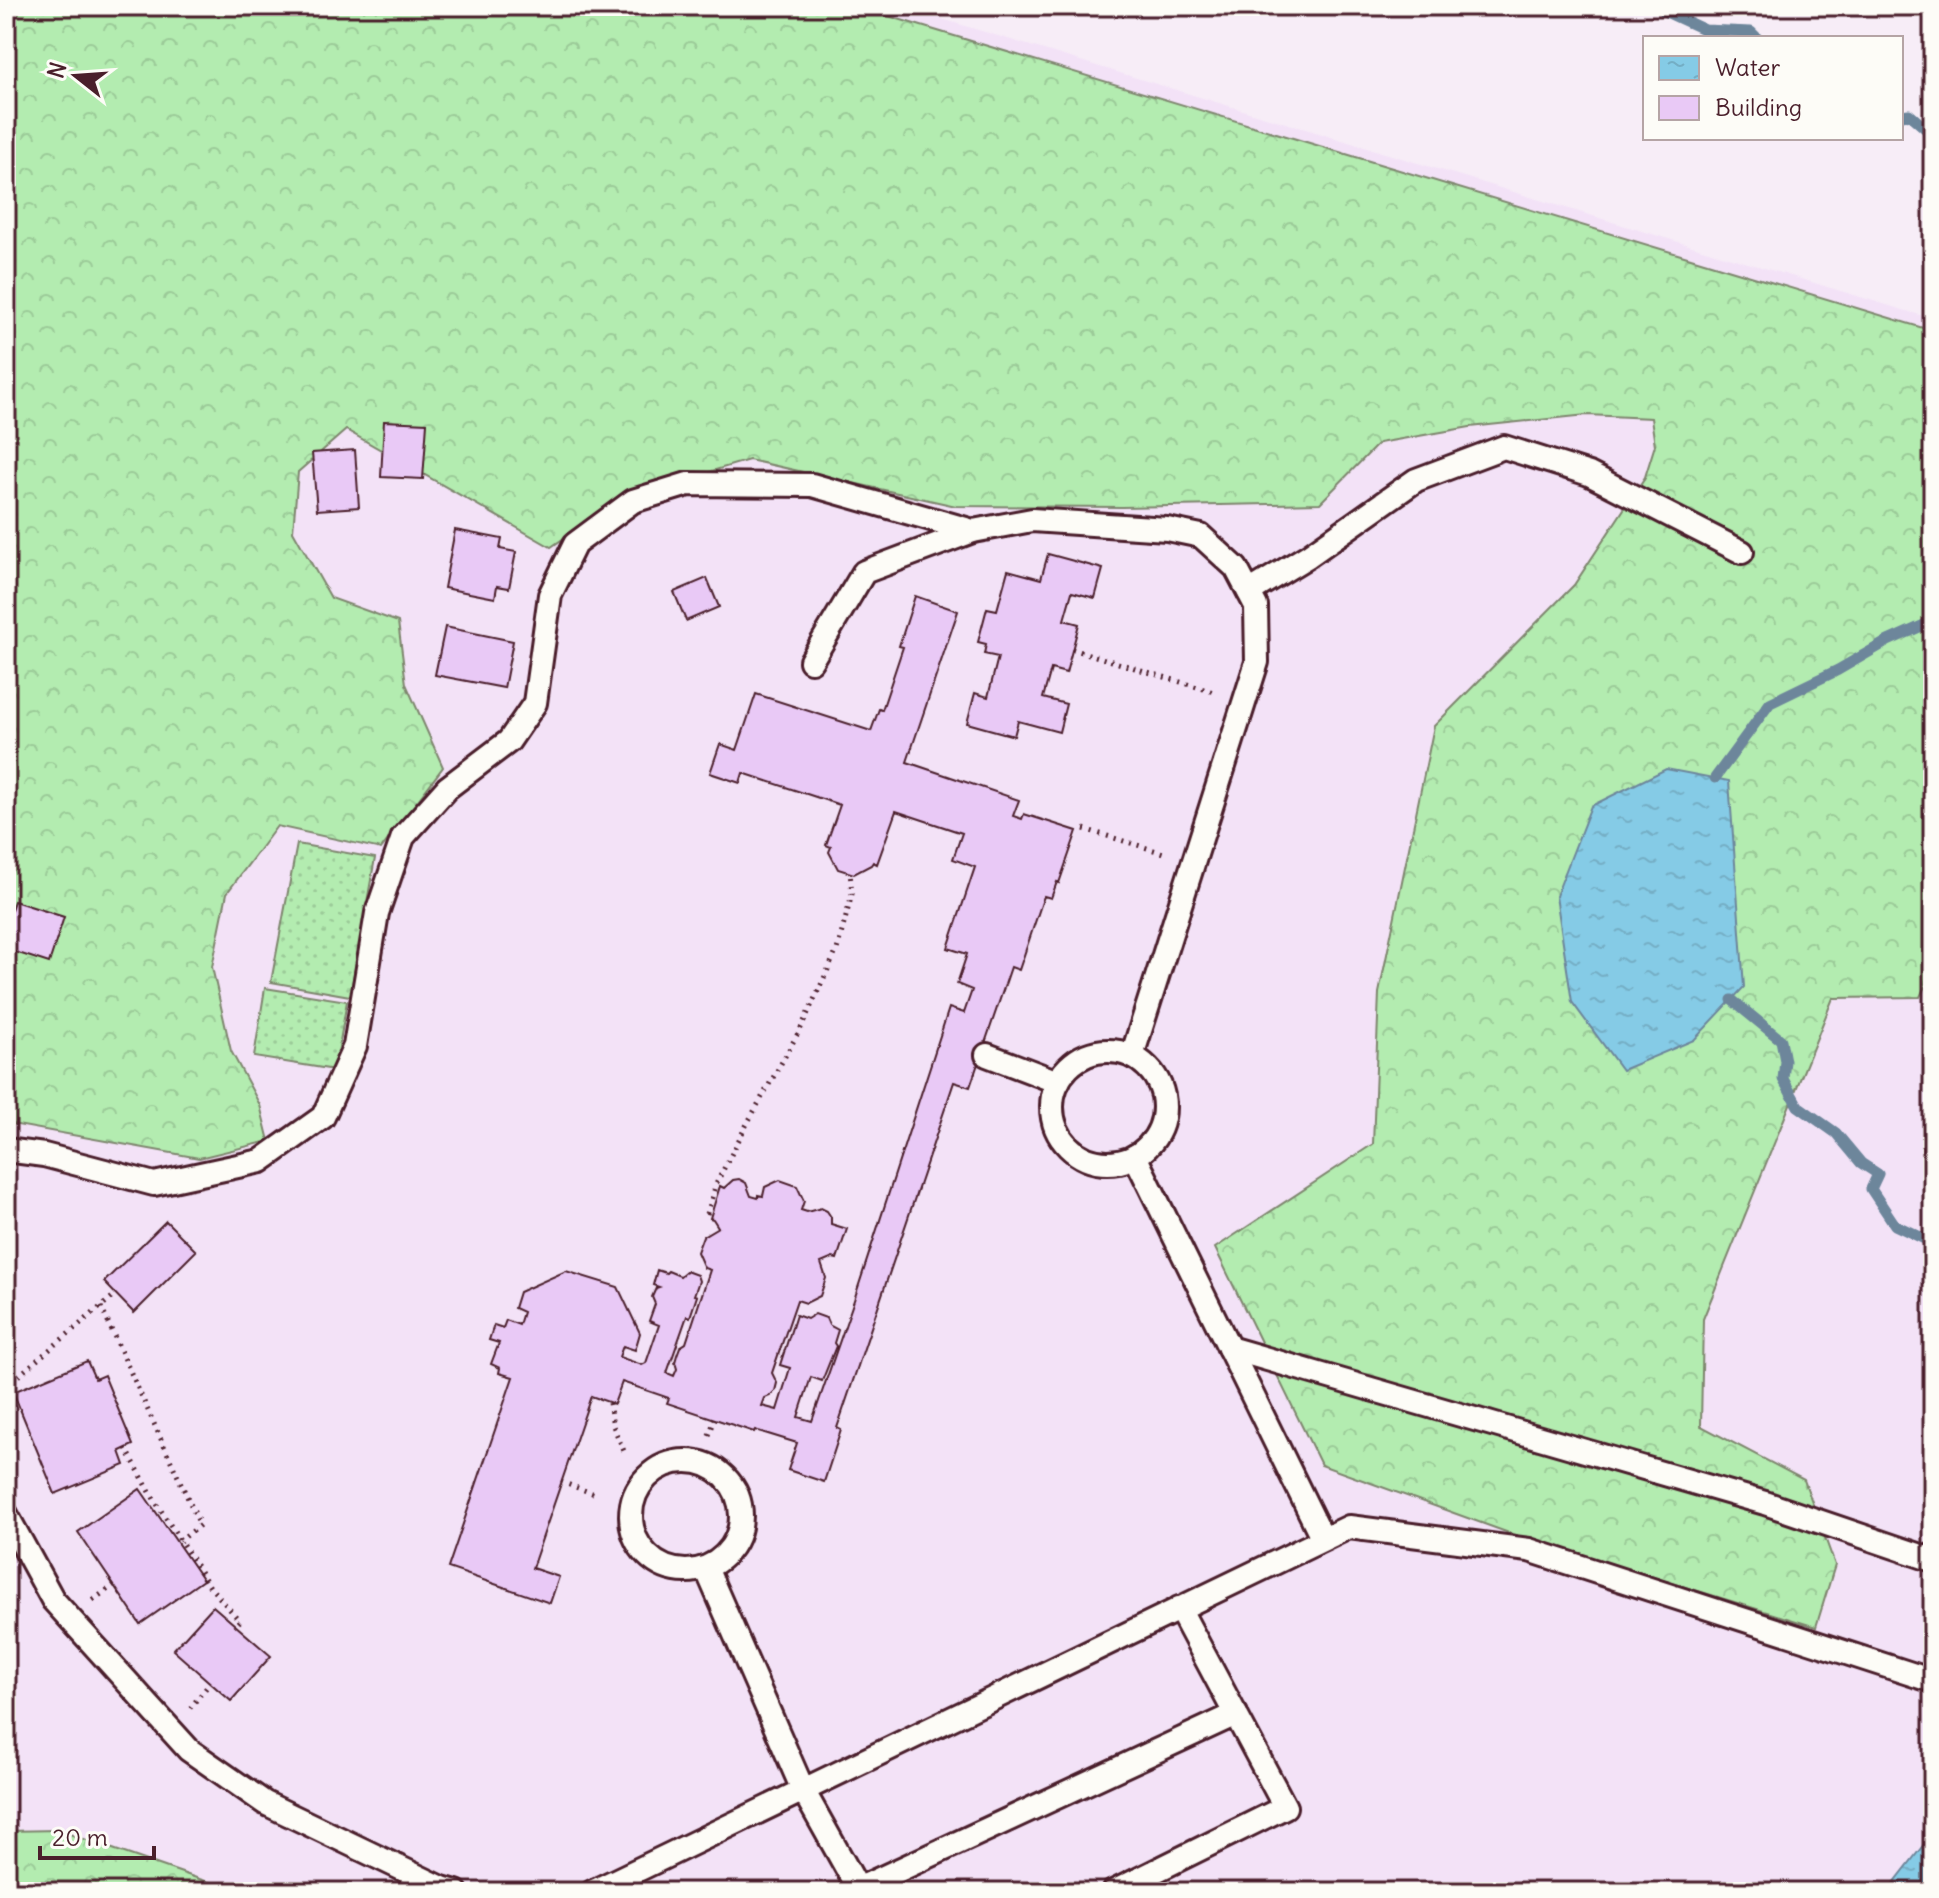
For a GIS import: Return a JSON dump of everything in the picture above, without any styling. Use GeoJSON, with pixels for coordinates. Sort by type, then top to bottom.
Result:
{"type":"FeatureCollection","features":[{"type":"Feature","properties":{"kind":"lane"},"geometry":{"type":"LineString","coordinates":[[1249,592],[1308,556],[1416,480],[1504,447],[1589,474],[1742,552]]}},
{"type":"Feature","properties":{"kind":"lane"},"geometry":{"type":"LineString","coordinates":[[6,1150],[44,1155],[154,1184],[261,1161],[323,1117],[355,1046],[377,913],[403,837],[447,788],[509,741],[535,703],[550,595],[575,544],[633,501],[688,484],[812,485],[973,531]]}},
{"type":"Feature","properties":{"kind":"lane"},"geometry":{"type":"LineString","coordinates":[[811,661],[864,572],[973,531],[1032,520],[1167,529],[1201,536],[1236,568],[1256,606],[1257,662],[1132,1056]]}},
{"type":"Feature","properties":{"kind":"lane"},"geometry":{"type":"LineString","coordinates":[[1104,1051],[1132,1056],[1144,1064],[1160,1086],[1164,1099],[1161,1126],[1155,1138],[1135,1156],[1124,1161],[1101,1163],[1089,1160],[1069,1148],[1056,1128],[1052,1105],[1058,1082],[1077,1060],[1090,1054],[1104,1051]]}},
{"type":"Feature","properties":{"kind":"lane"},"geometry":{"type":"LineString","coordinates":[[987,1055],[1058,1082]]}},
{"type":"Feature","properties":{"kind":"lane"},"geometry":{"type":"LineString","coordinates":[[1135,1156],[1323,1539]]}},
{"type":"Feature","properties":{"kind":"lane"},"geometry":{"type":"LineString","coordinates":[[1229,1348],[1765,1503],[1933,1560]]}},
{"type":"Feature","properties":{"kind":"lane"},"geometry":{"type":"LineString","coordinates":[[676,1461],[694,1461],[712,1466],[736,1492],[741,1510],[740,1528],[733,1545],[722,1558],[706,1568],[688,1572],[670,1569],[653,1561],[640,1548],[630,1513],[634,1495],[645,1479],[659,1467],[676,1461]]}},
{"type":"Feature","properties":{"kind":"lane"},"geometry":{"type":"LineString","coordinates":[[6,1514],[53,1600],[189,1750],[265,1803],[456,1892]]}},
{"type":"Feature","properties":{"kind":"lane"},"geometry":{"type":"LineString","coordinates":[[592,1892],[1349,1527],[1529,1550],[1933,1681]]}},
{"type":"Feature","properties":{"kind":"lane"},"geometry":{"type":"LineString","coordinates":[[706,1568],[803,1790],[859,1890],[1236,1714]]}},
{"type":"Feature","properties":{"kind":"lane"},"geometry":{"type":"LineString","coordinates":[[1113,1892],[1285,1807],[1179,1608]]}},
{"type":"Feature","properties":{"kind":"path"},"geometry":{"type":"LineString","coordinates":[[1072,649],[1245,701]]}},
{"type":"Feature","properties":{"kind":"path"},"geometry":{"type":"LineString","coordinates":[[1084,829],[1193,863]]}},
{"type":"Feature","properties":{"kind":"path"},"geometry":{"type":"LineString","coordinates":[[707,1214],[716,1184],[801,1028],[837,950],[852,894],[850,872]]}},
{"type":"Feature","properties":{"kind":"path"},"geometry":{"type":"LineString","coordinates":[[6,1386],[116,1294]]}},
{"type":"Feature","properties":{"kind":"path"},"geometry":{"type":"LineString","coordinates":[[101,1307],[200,1525],[180,1541]]}},
{"type":"Feature","properties":{"kind":"path"},"geometry":{"type":"LineString","coordinates":[[609,1403],[613,1426],[624,1451]]}},
{"type":"Feature","properties":{"kind":"path"},"geometry":{"type":"LineString","coordinates":[[709,1435],[715,1419]]}},
{"type":"Feature","properties":{"kind":"path"},"geometry":{"type":"LineString","coordinates":[[126,1448],[155,1501],[210,1587],[240,1621],[235,1626]]}},
{"type":"Feature","properties":{"kind":"path"},"geometry":{"type":"LineString","coordinates":[[561,1482],[595,1494]]}},
{"type":"Feature","properties":{"kind":"shaded area"},"geometry":{"type":"Polygon","coordinates":[[[6,6],[899,6],[1933,319],[1933,1892],[6,1892],[6,6]]]}},
{"type":"Feature","properties":{"kind":"green space"},"geometry":{"type":"Polygon","coordinates":[[[6,6],[855,6],[1933,331],[1933,969],[1920,997],[1833,998],[1703,1319],[1701,1426],[1804,1480],[1835,1565],[1816,1627],[1509,1533],[1321,1465],[1215,1248],[1373,1144],[1379,993],[1434,726],[1574,585],[1645,477],[1655,445],[1651,418],[1587,415],[1470,427],[1379,443],[1320,503],[956,506],[749,460],[624,497],[551,547],[346,430],[298,472],[293,531],[331,598],[398,622],[406,684],[443,767],[381,849],[277,826],[227,893],[212,967],[231,1051],[260,1105],[269,1141],[199,1158],[6,1123],[6,6]]]}},
{"type":"Feature","properties":{"kind":"green space"},"geometry":{"type":"Polygon","coordinates":[[[297,844],[375,858],[350,996],[271,982],[297,844]]]}},
{"type":"Feature","properties":{"kind":"green space"},"geometry":{"type":"Polygon","coordinates":[[[265,988],[347,1001],[335,1070],[254,1057],[265,988]]]}},
{"type":"Feature","properties":{"kind":"green space"},"geometry":{"type":"Polygon","coordinates":[[[58,1830],[236,1892],[6,1892],[6,1831],[58,1830]]]}},
{"type":"Feature","properties":{"kind":"water"},"geometry":{"type":"Polygon","coordinates":[[[1666,769],[1729,781],[1744,987],[1694,1040],[1622,1070],[1572,1002],[1556,896],[1591,806],[1666,769]]]}},
{"type":"Feature","properties":{"kind":"water"},"geometry":{"type":"Polygon","coordinates":[[[1932,1834],[1933,1892],[1887,1892],[1932,1834]]]}},
{"type":"Feature","properties":{"kind":"building"},"geometry":{"type":"Polygon","coordinates":[[[384,421],[427,423],[423,479],[381,477],[384,421]]]}},
{"type":"Feature","properties":{"kind":"building"},"geometry":{"type":"Polygon","coordinates":[[[355,450],[359,507],[317,510],[312,453],[355,450]]]}},
{"type":"Feature","properties":{"kind":"building"},"geometry":{"type":"Polygon","coordinates":[[[455,530],[502,539],[500,549],[516,552],[509,588],[497,586],[495,598],[444,588],[455,530]]]}},
{"type":"Feature","properties":{"kind":"building"},"geometry":{"type":"Polygon","coordinates":[[[1048,554],[1103,569],[1095,598],[1072,592],[1064,620],[1079,624],[1066,673],[1051,669],[1043,698],[1066,704],[1059,732],[1018,721],[1014,736],[967,723],[975,693],[988,697],[998,657],[984,654],[986,644],[978,642],[987,608],[997,610],[1008,570],[1041,579],[1048,554]]]}},
{"type":"Feature","properties":{"kind":"building"},"geometry":{"type":"Polygon","coordinates":[[[707,578],[719,607],[686,621],[674,592],[707,578]]]}},
{"type":"Feature","properties":{"kind":"building"},"geometry":{"type":"Polygon","coordinates":[[[915,596],[958,611],[907,762],[1019,800],[1013,816],[1022,819],[1024,814],[1077,831],[1059,883],[1051,898],[1044,896],[1019,970],[1011,967],[970,1087],[954,1082],[837,1428],[841,1430],[824,1482],[788,1470],[797,1443],[667,1403],[669,1398],[622,1382],[614,1404],[591,1396],[532,1568],[559,1577],[550,1603],[448,1568],[513,1377],[499,1373],[500,1368],[491,1364],[499,1343],[489,1340],[494,1325],[503,1328],[506,1320],[519,1325],[523,1312],[514,1308],[519,1292],[566,1271],[618,1287],[640,1333],[635,1350],[623,1346],[619,1357],[642,1365],[646,1363],[659,1325],[649,1321],[655,1304],[652,1297],[659,1287],[653,1285],[657,1270],[680,1276],[686,1271],[697,1275],[699,1281],[690,1317],[687,1316],[667,1373],[674,1376],[677,1355],[686,1343],[710,1270],[704,1268],[697,1252],[703,1236],[718,1227],[710,1218],[720,1186],[724,1188],[733,1180],[746,1183],[751,1196],[758,1198],[758,1195],[763,1196],[765,1187],[780,1180],[797,1186],[804,1201],[801,1210],[807,1212],[821,1208],[831,1217],[831,1224],[847,1229],[837,1259],[821,1263],[826,1278],[820,1296],[806,1303],[797,1300],[772,1373],[777,1383],[775,1391],[765,1398],[762,1406],[777,1410],[790,1368],[780,1365],[796,1315],[807,1319],[815,1314],[826,1318],[829,1325],[838,1330],[836,1346],[822,1381],[811,1377],[798,1417],[812,1421],[949,1008],[964,1013],[972,990],[957,984],[967,954],[948,948],[975,867],[953,859],[962,833],[896,811],[877,864],[873,862],[854,874],[838,869],[829,852],[831,847],[826,845],[840,805],[743,773],[740,783],[710,773],[720,744],[737,750],[756,694],[871,731],[879,709],[882,710],[903,647],[899,646],[915,596]]]}},
{"type":"Feature","properties":{"kind":"building"},"geometry":{"type":"Polygon","coordinates":[[[445,627],[513,641],[504,688],[435,675],[445,627]]]}},
{"type":"Feature","properties":{"kind":"building"},"geometry":{"type":"Polygon","coordinates":[[[14,901],[64,917],[49,963],[6,949],[6,925],[14,901]]]}},
{"type":"Feature","properties":{"kind":"building"},"geometry":{"type":"Polygon","coordinates":[[[166,1221],[196,1251],[134,1313],[104,1282],[166,1221]]]}},
{"type":"Feature","properties":{"kind":"building"},"geometry":{"type":"Polygon","coordinates":[[[87,1361],[95,1379],[104,1375],[133,1445],[120,1451],[125,1465],[55,1494],[13,1392],[87,1361]]]}},
{"type":"Feature","properties":{"kind":"building"},"geometry":{"type":"Polygon","coordinates":[[[140,1489],[203,1580],[140,1624],[78,1532],[140,1489]]]}},
{"type":"Feature","properties":{"kind":"building"},"geometry":{"type":"Polygon","coordinates":[[[213,1606],[271,1656],[231,1701],[173,1650],[213,1606]]]}},
{"type":"Feature","properties":{"kind":"waterway"},"geometry":{"type":"LineString","coordinates":[[1662,6],[1664,11],[1705,30],[1751,32],[1755,36]]}},
{"type":"Feature","properties":{"kind":"waterway"},"geometry":{"type":"LineString","coordinates":[[1903,115],[1909,114],[1933,135]]}},
{"type":"Feature","properties":{"kind":"waterway"},"geometry":{"type":"LineString","coordinates":[[1715,778],[1770,703],[1933,621]]}},
{"type":"Feature","properties":{"kind":"waterway"},"geometry":{"type":"LineString","coordinates":[[1732,1000],[1781,1040],[1785,1061],[1783,1079],[1798,1106],[1836,1133],[1861,1163],[1878,1174],[1871,1189],[1895,1225],[1933,1243]]}}]}
